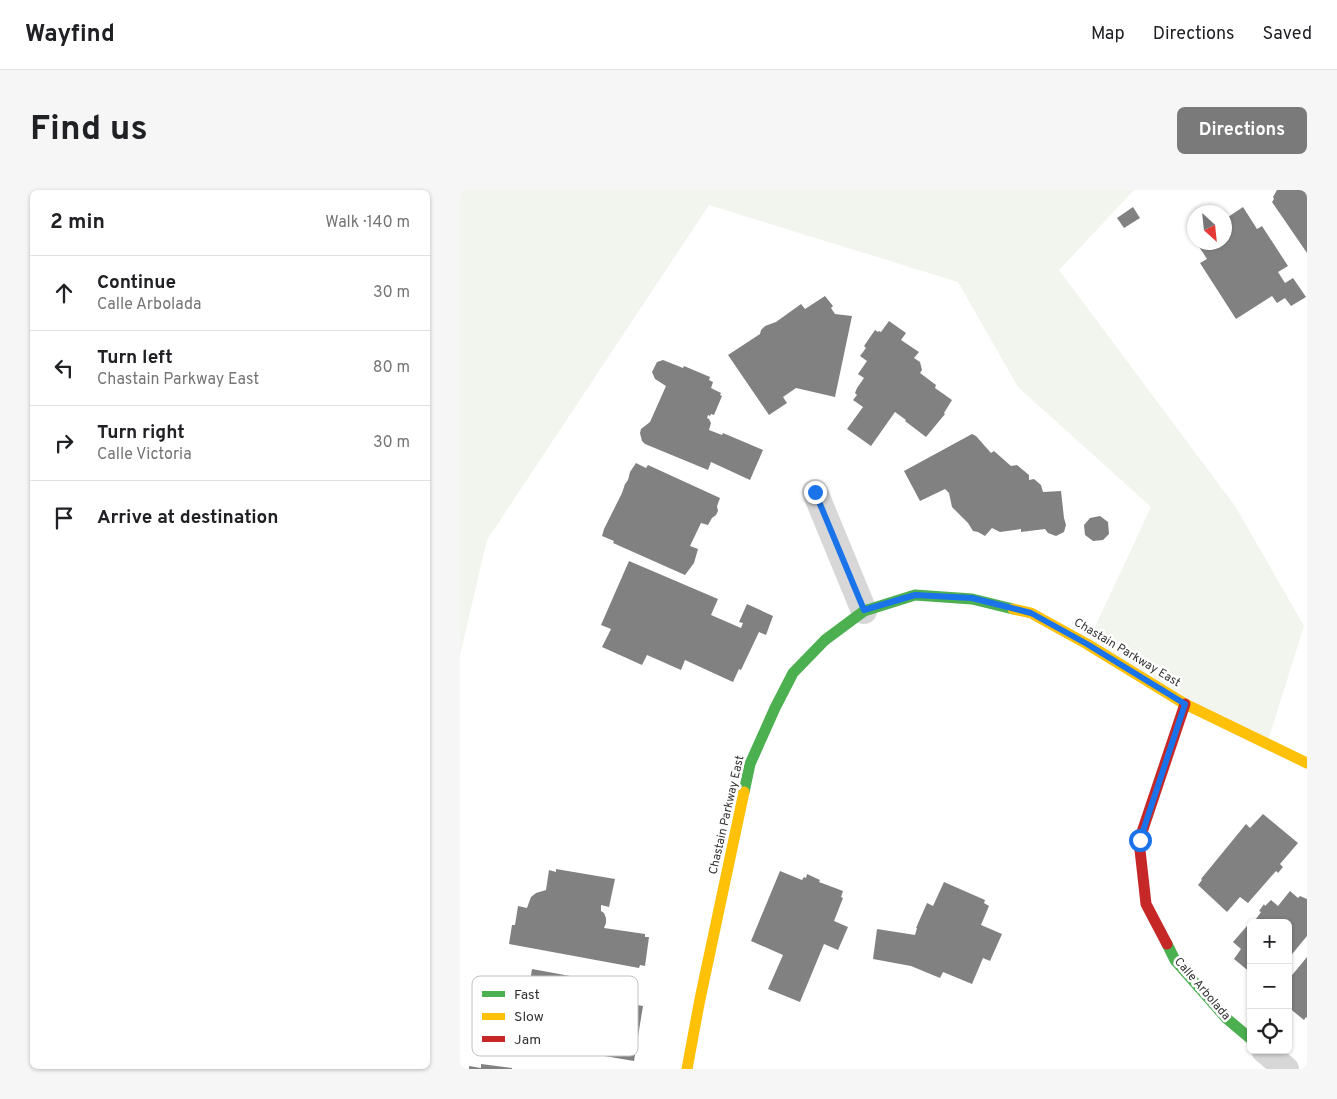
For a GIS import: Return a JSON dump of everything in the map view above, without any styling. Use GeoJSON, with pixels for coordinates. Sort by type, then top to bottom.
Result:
{"type":"FeatureCollection","features":[{"type":"Feature","properties":{"kind":"street"},"geometry":{"type":"LineString","coordinates":[[815,492],[864,610]]}},
{"type":"Feature","properties":{"kind":"street","name":"Chastain Parkway East"},"geometry":{"type":"LineString","coordinates":[[687,1069],[750,764],[793,673],[825,640],[864,610],[915,595],[972,598],[1031,613],[1087,644],[1185,704],[1307,763]]}},
{"type":"Feature","properties":{"kind":"street","name":"Calle Arbolada"},"geometry":{"type":"LineString","coordinates":[[1185,704],[1140,840],[1146,904],[1175,960],[1226,1018],[1247,1036]]}},
{"type":"Feature","properties":{"kind":"street"},"geometry":{"type":"LineString","coordinates":[[1269,1054],[1286,1069]]}},
{"type":"Feature","properties":{"kind":"shaded area"},"geometry":{"type":"Polygon","coordinates":[[[460,190],[1134,190],[1059,270],[1235,506],[1304,626],[1267,744],[1087,644],[1151,507],[1018,387],[958,282],[709,205],[487,540],[460,655],[460,190]]]}},
{"type":"Feature","properties":{"kind":"building"},"geometry":{"type":"Polygon","coordinates":[[[1277,190],[1307,190],[1307,253],[1272,202],[1277,190]]]}},
{"type":"Feature","properties":{"kind":"building"},"geometry":{"type":"Polygon","coordinates":[[[1133,207],[1140,218],[1124,228],[1117,218],[1133,207]]]}},
{"type":"Feature","properties":{"kind":"building"},"geometry":{"type":"Polygon","coordinates":[[[1243,207],[1257,229],[1262,226],[1288,266],[1278,272],[1285,283],[1293,278],[1306,297],[1291,306],[1285,298],[1277,303],[1272,296],[1236,319],[1200,263],[1207,259],[1201,250],[1232,250],[1232,214],[1243,207]]]}},
{"type":"Feature","properties":{"kind":"building"},"geometry":{"type":"Polygon","coordinates":[[[825,296],[833,306],[831,308],[835,314],[852,316],[835,397],[796,388],[783,397],[787,403],[769,415],[728,355],[760,334],[765,326],[776,322],[801,304],[805,309],[825,296]]]}},
{"type":"Feature","properties":{"kind":"building"},"geometry":{"type":"Polygon","coordinates":[[[889,321],[906,333],[901,340],[919,352],[914,358],[920,362],[922,370],[920,373],[936,385],[935,388],[952,400],[945,414],[926,437],[895,412],[871,446],[847,429],[863,407],[853,400],[857,395],[855,393],[857,388],[864,378],[858,374],[867,361],[860,356],[866,348],[864,346],[875,330],[881,332],[889,321]]]}},
{"type":"Feature","properties":{"kind":"building"},"geometry":{"type":"Polygon","coordinates":[[[663,360],[683,368],[684,366],[710,377],[709,380],[713,382],[711,388],[721,393],[720,395],[722,396],[714,415],[708,415],[707,418],[711,423],[709,430],[722,435],[723,433],[763,450],[750,480],[711,462],[708,470],[645,444],[642,441],[641,429],[650,422],[666,386],[655,379],[652,372],[657,362],[663,360]]]}},
{"type":"Feature","properties":{"kind":"building"},"geometry":{"type":"Polygon","coordinates":[[[972,434],[991,453],[994,451],[1011,466],[1017,465],[1029,475],[1029,480],[1034,479],[1041,485],[1043,492],[1061,491],[1066,525],[1064,532],[1056,536],[1048,533],[1045,529],[1021,532],[1021,529],[1000,532],[992,528],[985,536],[973,531],[968,523],[952,507],[949,493],[945,489],[920,501],[904,471],[972,434]]]}},
{"type":"Feature","properties":{"kind":"building"},"geometry":{"type":"Polygon","coordinates":[[[636,463],[646,468],[648,465],[720,498],[716,515],[708,525],[701,523],[690,546],[698,549],[694,563],[685,575],[613,543],[614,541],[602,536],[630,472],[636,463]]]}},
{"type":"Feature","properties":{"kind":"building"},"geometry":{"type":"Polygon","coordinates":[[[1100,516],[1108,522],[1109,534],[1103,540],[1093,541],[1085,535],[1084,525],[1090,518],[1100,516]]]}},
{"type":"Feature","properties":{"kind":"building"},"geometry":{"type":"Polygon","coordinates":[[[629,561],[718,599],[711,615],[741,628],[743,623],[739,622],[747,604],[773,616],[766,635],[759,632],[741,670],[739,669],[733,682],[685,660],[681,670],[647,655],[642,665],[602,647],[611,629],[601,625],[629,561]]]}},
{"type":"Feature","properties":{"kind":"building"},"geometry":{"type":"Polygon","coordinates":[[[1263,814],[1298,843],[1280,864],[1283,867],[1278,873],[1276,871],[1248,903],[1240,897],[1227,912],[1198,885],[1246,824],[1250,828],[1263,814]]]}},
{"type":"Feature","properties":{"kind":"building"},"geometry":{"type":"Polygon","coordinates":[[[556,869],[615,879],[609,907],[601,905],[601,911],[606,918],[604,928],[645,934],[645,937],[649,937],[645,966],[640,965],[639,968],[509,944],[518,906],[527,908],[531,897],[536,893],[546,890],[549,870],[556,872],[556,869]]]}},
{"type":"Feature","properties":{"kind":"building"},"geometry":{"type":"Polygon","coordinates":[[[780,871],[802,880],[804,877],[806,878],[807,874],[820,880],[819,882],[843,891],[841,897],[843,898],[834,921],[848,927],[838,950],[824,944],[800,1002],[768,989],[783,955],[751,941],[780,871]]]}},
{"type":"Feature","properties":{"kind":"building"},"geometry":{"type":"Polygon","coordinates":[[[944,882],[985,900],[984,903],[989,906],[981,925],[1002,934],[990,961],[983,958],[972,984],[943,972],[940,978],[911,966],[873,959],[877,929],[915,935],[916,928],[927,903],[933,906],[944,882]]]}},
{"type":"Feature","properties":{"kind":"building"},"geometry":{"type":"Polygon","coordinates":[[[1290,891],[1298,898],[1300,896],[1307,899],[1307,936],[1292,954],[1292,919],[1256,919],[1264,904],[1265,906],[1271,900],[1278,906],[1290,891]]]}},
{"type":"Feature","properties":{"kind":"building"},"geometry":{"type":"Polygon","coordinates":[[[1247,926],[1247,970],[1234,959],[1241,949],[1233,942],[1247,926]]]}},
{"type":"Feature","properties":{"kind":"building"},"geometry":{"type":"Polygon","coordinates":[[[1307,957],[1307,1018],[1304,1020],[1292,1010],[1292,975],[1307,957]]]}},
{"type":"Feature","properties":{"kind":"building"},"geometry":{"type":"Polygon","coordinates":[[[532,969],[570,976],[531,976],[532,969]]]}},
{"type":"Feature","properties":{"kind":"building"},"geometry":{"type":"Polygon","coordinates":[[[638,1005],[643,1006],[638,1037],[638,1005]]]}},
{"type":"Feature","properties":{"kind":"building"},"geometry":{"type":"Polygon","coordinates":[[[604,1056],[635,1056],[634,1061],[604,1056]]]}},
{"type":"Feature","properties":{"kind":"building"},"geometry":{"type":"Polygon","coordinates":[[[481,1064],[512,1069],[469,1069],[469,1066],[481,1068],[481,1064]]]}},
{"type":"Feature","properties":{"kind":"traffic: fast"},"geometry":{"type":"LineString","coordinates":[[744,792],[750,764],[793,673],[825,640],[864,611],[915,595],[972,599],[1013,609]]}},
{"type":"Feature","properties":{"kind":"traffic: fast"},"geometry":{"type":"LineString","coordinates":[[1167,944],[1175,960],[1226,1018],[1247,1036]]}},
{"type":"Feature","properties":{"kind":"traffic: slow"},"geometry":{"type":"LineString","coordinates":[[1013,609],[1031,613],[1087,644],[1185,704],[1307,763]]}},
{"type":"Feature","properties":{"kind":"traffic: slow"},"geometry":{"type":"LineString","coordinates":[[687,1069],[744,792]]}},
{"type":"Feature","properties":{"kind":"traffic: jam"},"geometry":{"type":"LineString","coordinates":[[1167,944],[1146,904],[1139,841],[1185,704]]}},
{"type":"Feature","properties":{"kind":"route"},"geometry":{"type":"LineString","coordinates":[[815,492],[864,610],[915,595],[972,598],[1031,613],[1087,644],[1185,704],[1140,840]]}}]}
